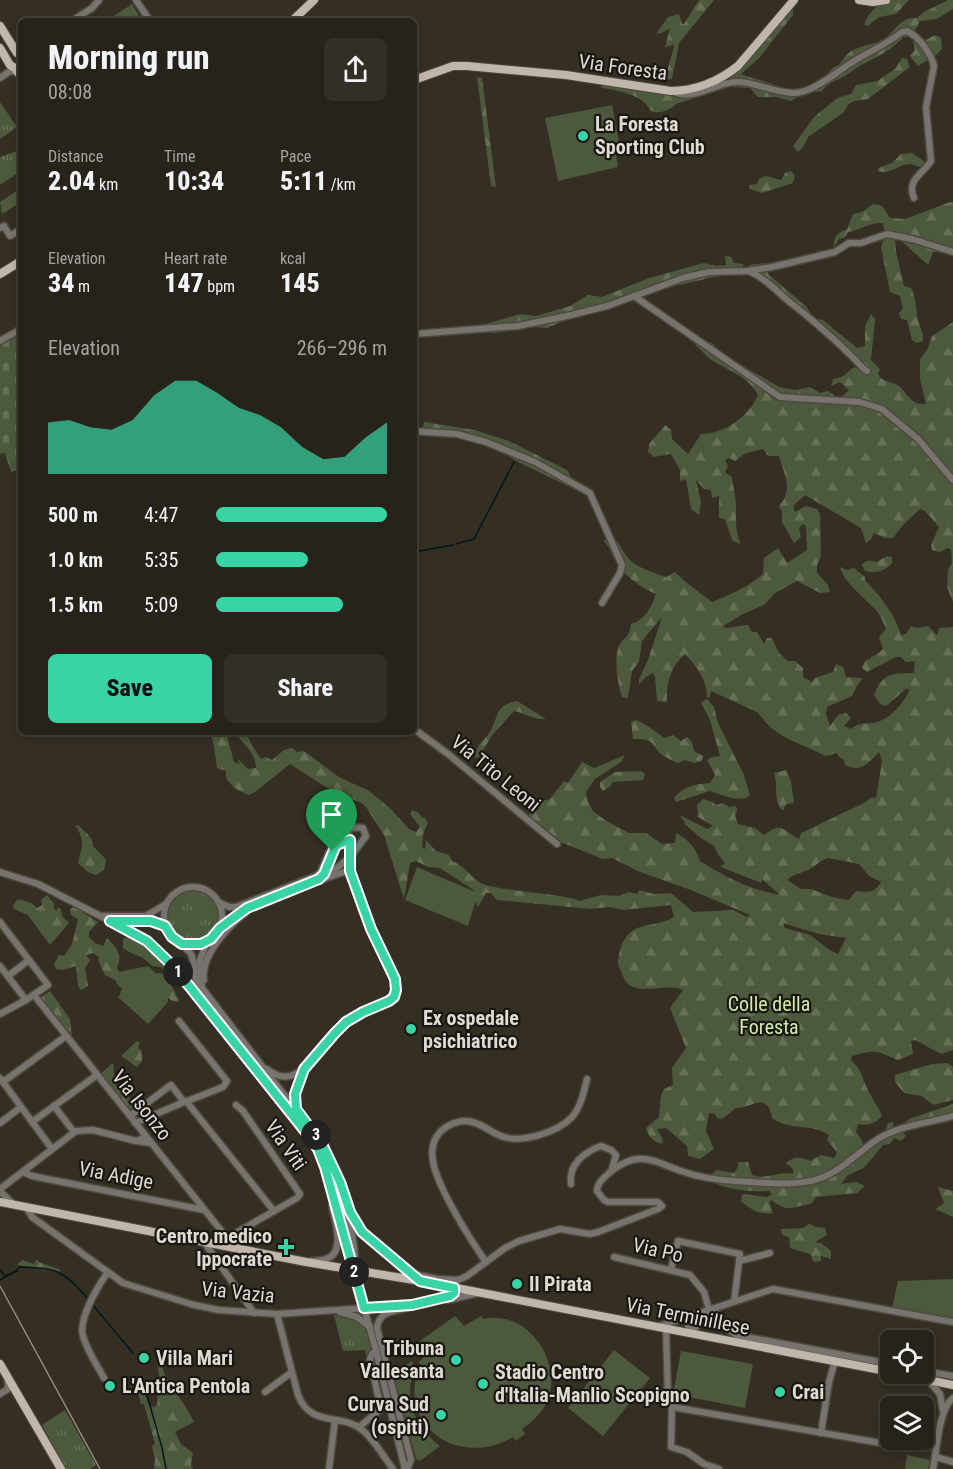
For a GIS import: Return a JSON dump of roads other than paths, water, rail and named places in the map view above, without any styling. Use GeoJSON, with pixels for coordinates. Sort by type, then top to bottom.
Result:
{"type":"FeatureCollection","features":[{"type":"Feature","properties":{"kind":"main road"},"geometry":{"type":"LineString","coordinates":[[294,18],[314,0]]}},
{"type":"Feature","properties":{"kind":"main road","name":"Via Foresta"},"geometry":{"type":"LineString","coordinates":[[417,79],[453,66],[467,66],[566,75],[671,91],[692,89],[728,74],[749,55],[794,0]]}},
{"type":"Feature","properties":{"kind":"main road"},"geometry":{"type":"LineString","coordinates":[[859,0],[873,2],[886,0]]}},
{"type":"Feature","properties":{"kind":"main road"},"geometry":{"type":"LineString","coordinates":[[0,26],[18,53]]}},
{"type":"Feature","properties":{"kind":"main road"},"geometry":{"type":"LineString","coordinates":[[0,48],[15,69]]}},
{"type":"Feature","properties":{"kind":"main road"},"geometry":{"type":"LineString","coordinates":[[15,69],[10,56],[18,54]]}},
{"type":"Feature","properties":{"kind":"main road"},"geometry":{"type":"LineString","coordinates":[[0,274],[18,263]]}},
{"type":"Feature","properties":{"kind":"main road"},"geometry":{"type":"LineString","coordinates":[[1,1194],[14,1204],[26,1207],[204,1241],[225,1241],[237,1248],[354,1270]]}},
{"type":"Feature","properties":{"kind":"main road","name":"Via Terminillese"},"geometry":{"type":"LineString","coordinates":[[354,1270],[880,1370]]}},
{"type":"Feature","properties":{"kind":"main road"},"geometry":{"type":"LineString","coordinates":[[0,1364],[61,1469]]}},
{"type":"Feature","properties":{"kind":"main road"},"geometry":{"type":"LineString","coordinates":[[934,1377],[952,1382]]}},
{"type":"Feature","properties":{"kind":"street"},"geometry":{"type":"LineString","coordinates":[[77,18],[92,8],[99,0]]}},
{"type":"Feature","properties":{"kind":"street"},"geometry":{"type":"LineString","coordinates":[[136,0],[148,18]]}},
{"type":"Feature","properties":{"kind":"street"},"geometry":{"type":"LineString","coordinates":[[671,91],[680,95],[688,95],[740,81],[776,91],[800,93],[829,78],[902,32],[912,33],[933,60],[934,72],[926,107],[931,161],[913,180],[910,190],[914,198]]}},
{"type":"Feature","properties":{"kind":"street"},"geometry":{"type":"LineString","coordinates":[[0,78],[15,69]]}},
{"type":"Feature","properties":{"kind":"street"},"geometry":{"type":"LineString","coordinates":[[0,228],[4,226],[10,236],[18,231]]}},
{"type":"Feature","properties":{"kind":"street"},"geometry":{"type":"LineString","coordinates":[[417,334],[518,326],[608,306],[683,278],[709,272],[747,271],[808,259],[835,252],[849,243],[861,243],[887,234],[953,252]]}},
{"type":"Feature","properties":{"kind":"street"},"geometry":{"type":"LineString","coordinates":[[747,271],[767,283],[805,314],[867,371]]}},
{"type":"Feature","properties":{"kind":"street"},"geometry":{"type":"LineString","coordinates":[[634,296],[780,397],[860,402],[882,409],[918,439],[953,480]]}},
{"type":"Feature","properties":{"kind":"street"},"geometry":{"type":"LineString","coordinates":[[0,341],[18,331]]}},
{"type":"Feature","properties":{"kind":"street"},"geometry":{"type":"LineString","coordinates":[[417,431],[457,434],[496,445],[535,462],[590,493],[622,565],[620,573],[602,603]]}},
{"type":"Feature","properties":{"kind":"street","name":"Via Tito Leoni"},"geometry":{"type":"LineString","coordinates":[[417,731],[557,844]]}},
{"type":"Feature","properties":{"kind":"street"},"geometry":{"type":"LineString","coordinates":[[218,902],[236,908],[316,876],[323,866],[332,842],[348,831],[360,827],[365,830],[366,836],[351,856],[325,878]]}},
{"type":"Feature","properties":{"kind":"street"},"geometry":{"type":"LineString","coordinates":[[258,1062],[271,1073],[279,1076],[294,1076],[304,1069],[346,1022],[394,997],[395,979],[371,929],[350,870],[348,831]]}},
{"type":"Feature","properties":{"kind":"street"},"geometry":{"type":"LineString","coordinates":[[312,883],[324,874],[336,845],[350,840]]}},
{"type":"Feature","properties":{"kind":"street"},"geometry":{"type":"LineString","coordinates":[[182,944],[195,945],[207,942],[239,913],[254,905],[350,870]]}},
{"type":"Feature","properties":{"kind":"street"},"geometry":{"type":"LineString","coordinates":[[0,872],[38,884],[147,941],[198,997],[318,1149],[370,1327],[406,1469]]}},
{"type":"Feature","properties":{"kind":"street"},"geometry":{"type":"LineString","coordinates":[[94,913],[109,917],[146,916],[166,904],[181,889],[195,887],[208,891],[218,902],[222,915],[220,928]]}},
{"type":"Feature","properties":{"kind":"street"},"geometry":{"type":"LineString","coordinates":[[166,904],[163,915],[165,926],[172,937],[190,954],[194,963],[198,997]]}},
{"type":"Feature","properties":{"kind":"street"},"geometry":{"type":"LineString","coordinates":[[210,1001],[203,974],[208,956],[242,915],[254,905]]}},
{"type":"Feature","properties":{"kind":"street"},"geometry":{"type":"LineString","coordinates":[[110,921],[151,921],[165,926]]}},
{"type":"Feature","properties":{"kind":"street"},"geometry":{"type":"LineString","coordinates":[[0,922],[48,985],[0,1014]]}},
{"type":"Feature","properties":{"kind":"street"},"geometry":{"type":"LineString","coordinates":[[207,942],[200,960],[199,973],[202,988],[210,1001],[322,1144],[358,1228],[420,1281]]}},
{"type":"Feature","properties":{"kind":"street"},"geometry":{"type":"LineString","coordinates":[[8,976],[29,960]]}},
{"type":"Feature","properties":{"kind":"street"},"geometry":{"type":"LineString","coordinates":[[0,966],[26,1000]]}},
{"type":"Feature","properties":{"kind":"street","name":"Via Isonzo"},"geometry":{"type":"LineString","coordinates":[[34,995],[204,1210],[225,1241]]}},
{"type":"Feature","properties":{"kind":"street"},"geometry":{"type":"LineString","coordinates":[[135,1123],[223,1087],[227,1081],[179,1021]]}},
{"type":"Feature","properties":{"kind":"street"},"geometry":{"type":"LineString","coordinates":[[52,1149],[2,1080],[66,1036]]}},
{"type":"Feature","properties":{"kind":"street"},"geometry":{"type":"LineString","coordinates":[[296,1109],[295,1094],[304,1069]]}},
{"type":"Feature","properties":{"kind":"street"},"geometry":{"type":"LineString","coordinates":[[32,1122],[97,1075]]}},
{"type":"Feature","properties":{"kind":"street"},"geometry":{"type":"LineString","coordinates":[[486,1262],[474,1245],[436,1173],[432,1153],[434,1142],[447,1126],[464,1121],[477,1122],[504,1138],[543,1135],[572,1118],[587,1079]]}},
{"type":"Feature","properties":{"kind":"street"},"geometry":{"type":"LineString","coordinates":[[130,1116],[171,1085],[274,1211]]}},
{"type":"Feature","properties":{"kind":"street","name":"Via Viti"},"geometry":{"type":"LineString","coordinates":[[225,1241],[300,1194],[243,1111],[236,1105]]}},
{"type":"Feature","properties":{"kind":"street"},"geometry":{"type":"LineString","coordinates":[[54,1106],[74,1132]]}},
{"type":"Feature","properties":{"kind":"street"},"geometry":{"type":"LineString","coordinates":[[0,1123],[21,1107]]}},
{"type":"Feature","properties":{"kind":"street"},"geometry":{"type":"LineString","coordinates":[[412,1274],[436,1279],[458,1280],[505,1248],[552,1230],[560,1229],[590,1234],[644,1216],[662,1206],[658,1202],[604,1200],[597,1191],[597,1186],[611,1172],[633,1160],[649,1158],[681,1171],[730,1181],[783,1183],[816,1180],[848,1163],[878,1139],[888,1134],[953,1116]]}},
{"type":"Feature","properties":{"kind":"street"},"geometry":{"type":"LineString","coordinates":[[1,1194],[23,1172],[74,1132],[83,1129],[93,1130],[151,1143]]}},
{"type":"Feature","properties":{"kind":"street"},"geometry":{"type":"LineString","coordinates":[[136,1141],[146,1137]]}},
{"type":"Feature","properties":{"kind":"street"},"geometry":{"type":"LineString","coordinates":[[571,1184],[570,1170],[573,1166],[589,1152],[601,1146],[611,1149],[616,1155],[611,1172]]}},
{"type":"Feature","properties":{"kind":"street"},"geometry":{"type":"LineString","coordinates":[[306,1262],[331,1257],[337,1245],[336,1226],[325,1167]]}},
{"type":"Feature","properties":{"kind":"street"},"geometry":{"type":"LineString","coordinates":[[334,1170],[352,1235],[356,1260],[354,1270]]}},
{"type":"Feature","properties":{"kind":"street","name":"Via Adige"},"geometry":{"type":"LineString","coordinates":[[23,1172],[32,1176],[204,1210]]}},
{"type":"Feature","properties":{"kind":"street"},"geometry":{"type":"LineString","coordinates":[[188,1206],[195,1199]]}},
{"type":"Feature","properties":{"kind":"street","name":"Via Vazia"},"geometry":{"type":"LineString","coordinates":[[26,1207],[32,1216],[108,1272],[130,1286],[168,1298],[219,1310],[278,1314],[412,1305]]}},
{"type":"Feature","properties":{"kind":"street"},"geometry":{"type":"LineString","coordinates":[[204,1241],[254,1313]]}},
{"type":"Feature","properties":{"kind":"street"},"geometry":{"type":"LineString","coordinates":[[671,1269],[678,1241],[740,1254],[734,1302]]}},
{"type":"Feature","properties":{"kind":"street"},"geometry":{"type":"LineString","coordinates":[[739,1261],[770,1253]]}},
{"type":"Feature","properties":{"kind":"street","name":"Via Po"},"geometry":{"type":"LineString","coordinates":[[614,1257],[690,1275],[701,1286],[711,1309],[719,1320],[736,1335],[880,1362]]}},
{"type":"Feature","properties":{"kind":"street"},"geometry":{"type":"LineString","coordinates":[[104,1378],[83,1336],[82,1324],[108,1272]]}},
{"type":"Feature","properties":{"kind":"street"},"geometry":{"type":"LineString","coordinates":[[358,1288],[367,1272]]}},
{"type":"Feature","properties":{"kind":"street"},"geometry":{"type":"LineString","coordinates":[[406,1469],[411,1460],[377,1328],[384,1314],[452,1296],[454,1288]]}},
{"type":"Feature","properties":{"kind":"street"},"geometry":{"type":"LineString","coordinates":[[655,1327],[773,1289],[953,1322]]}},
{"type":"Feature","properties":{"kind":"street"},"geometry":{"type":"LineString","coordinates":[[430,1302],[435,1303],[478,1293]]}},
{"type":"Feature","properties":{"kind":"street"},"geometry":{"type":"LineString","coordinates":[[691,1334],[701,1317],[711,1309]]}},
{"type":"Feature","properties":{"kind":"street","name":"Via Vazia"},"geometry":{"type":"LineString","coordinates":[[333,1310],[357,1317],[370,1327]]}},
{"type":"Feature","properties":{"kind":"street"},"geometry":{"type":"LineString","coordinates":[[278,1314],[298,1395],[304,1406],[318,1416],[359,1427],[393,1469]]}},
{"type":"Feature","properties":{"kind":"street"},"geometry":{"type":"LineString","coordinates":[[691,1334],[688,1324],[692,1316]]}},
{"type":"Feature","properties":{"kind":"street"},"geometry":{"type":"LineString","coordinates":[[699,1323],[702,1329],[716,1338]]}},
{"type":"Feature","properties":{"kind":"street"},"geometry":{"type":"LineString","coordinates":[[666,1329],[668,1399],[672,1405],[678,1408],[880,1443]]}},
{"type":"Feature","properties":{"kind":"street"},"geometry":{"type":"LineString","coordinates":[[359,1427],[381,1409],[370,1359],[376,1351]]}},
{"type":"Feature","properties":{"kind":"street"},"geometry":{"type":"LineString","coordinates":[[821,1433],[829,1382],[835,1361]]}},
{"type":"Feature","properties":{"kind":"street"},"geometry":{"type":"LineString","coordinates":[[265,1392],[292,1372]]}},
{"type":"Feature","properties":{"kind":"street"},"geometry":{"type":"LineString","coordinates":[[0,1394],[8,1389],[8,1378]]}},
{"type":"Feature","properties":{"kind":"street"},"geometry":{"type":"LineString","coordinates":[[941,1400],[945,1389],[952,1382]]}},
{"type":"Feature","properties":{"kind":"street"},"geometry":{"type":"LineString","coordinates":[[943,1412],[952,1399],[952,1382]]}},
{"type":"Feature","properties":{"kind":"street"},"geometry":{"type":"LineString","coordinates":[[933,1384],[941,1400],[943,1412],[933,1469]]}},
{"type":"Feature","properties":{"kind":"street"},"geometry":{"type":"LineString","coordinates":[[672,1405],[670,1447],[687,1452],[704,1464],[719,1469]]}},
{"type":"Feature","properties":{"kind":"street"},"geometry":{"type":"LineString","coordinates":[[329,1469],[335,1420]]}},
{"type":"Feature","properties":{"kind":"street"},"geometry":{"type":"LineString","coordinates":[[936,1457],[953,1462]]}},
{"type":"Feature","properties":{"kind":"waterway"},"geometry":{"type":"LineString","coordinates":[[456,544],[474,539],[514,462]]}},
{"type":"Feature","properties":{"kind":"waterway"},"geometry":{"type":"LineString","coordinates":[[417,551],[453,545]]}},
{"type":"Feature","properties":{"kind":"waterway"},"geometry":{"type":"LineString","coordinates":[[0,1270],[5,1276],[17,1271],[19,1267],[42,1268],[58,1272],[72,1282],[88,1299]]}},
{"type":"Feature","properties":{"kind":"waterway"},"geometry":{"type":"LineString","coordinates":[[0,1280],[16,1271]]}},
{"type":"Feature","properties":{"kind":"waterway"},"geometry":{"type":"LineString","coordinates":[[91,1303],[133,1353]]}},
{"type":"Feature","properties":{"kind":"waterway"},"geometry":{"type":"LineString","coordinates":[[142,1377],[166,1469]]}},
{"type":"Feature","properties":{"kind":"railway"},"geometry":{"type":"LineString","coordinates":[[0,1286],[100,1469]]}},
{"type":"Feature","properties":{"kind":"place","name":"La Foresta Sporting Club"},"geometry":{"type":"Point","coordinates":[583,136]}},
{"type":"Feature","properties":{"kind":"place","name":"Ex ospedale psichiatrico"},"geometry":{"type":"Point","coordinates":[411,1029]}},
{"type":"Feature","properties":{"kind":"place","name":"Centro medico Ippocrate"},"geometry":{"type":"Point","coordinates":[286,1247]}},
{"type":"Feature","properties":{"kind":"place","name":"Il Pirata"},"geometry":{"type":"Point","coordinates":[517,1284]}},
{"type":"Feature","properties":{"kind":"place","name":"Villa Mari"},"geometry":{"type":"Point","coordinates":[144,1358]}},
{"type":"Feature","properties":{"kind":"place","name":"Tribuna Vallesanta"},"geometry":{"type":"Point","coordinates":[456,1360]}},
{"type":"Feature","properties":{"kind":"place","name":"Stadio Centro d'Italia-Manlio Scopigno"},"geometry":{"type":"Point","coordinates":[483,1384]}},
{"type":"Feature","properties":{"kind":"place","name":"L'Antica Pentola"},"geometry":{"type":"Point","coordinates":[110,1386]}},
{"type":"Feature","properties":{"kind":"place","name":"Crai"},"geometry":{"type":"Point","coordinates":[780,1392]}},
{"type":"Feature","properties":{"kind":"place","name":"Curva Sud (ospiti)"},"geometry":{"type":"Point","coordinates":[441,1415]}},
{"type":"Feature","properties":{"kind":"park label","name":"Colle della Foresta"},"geometry":{"type":"Point","coordinates":[769,1016]}}]}
